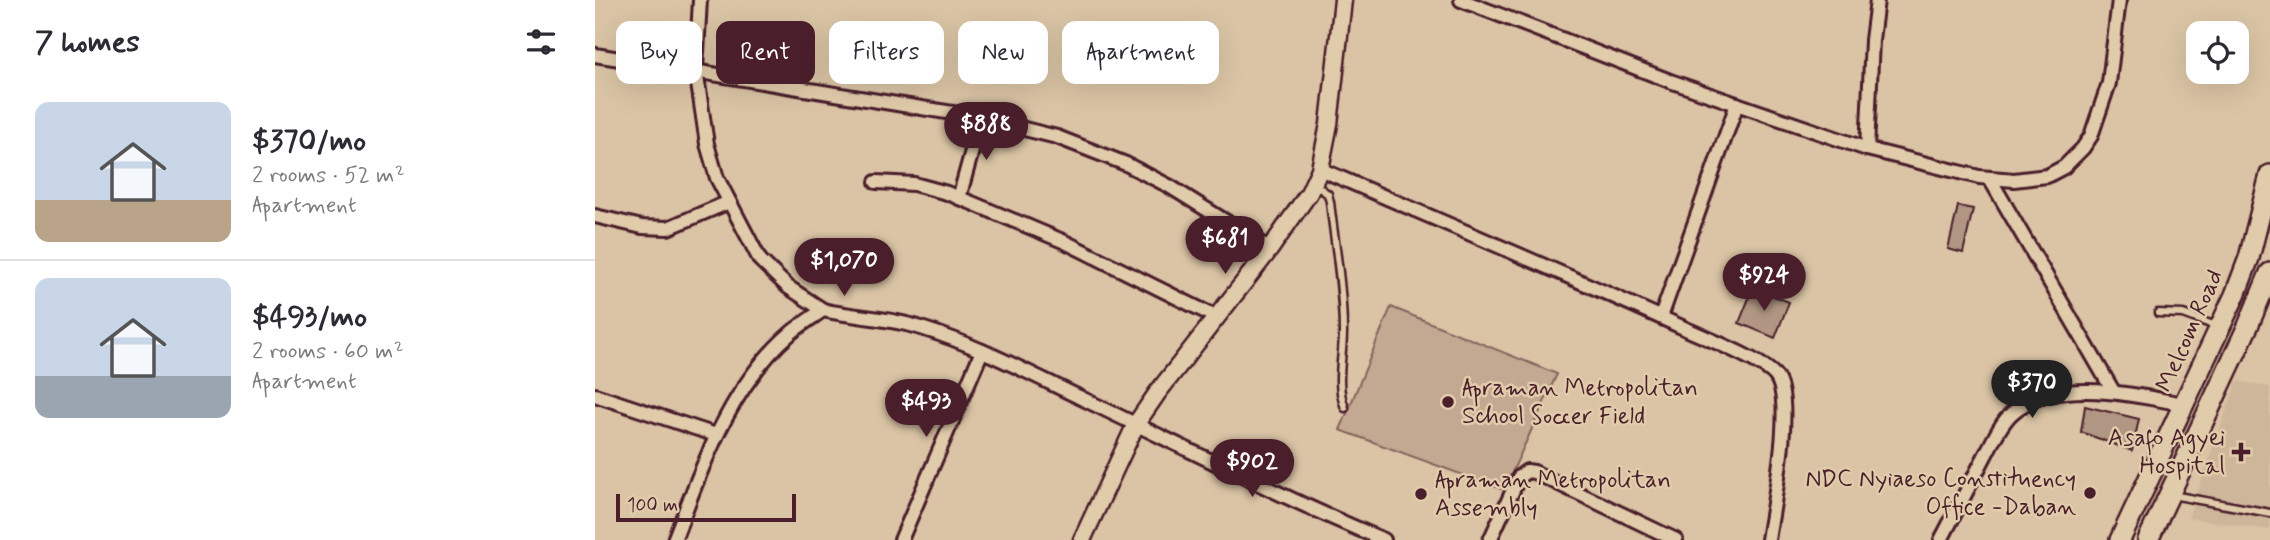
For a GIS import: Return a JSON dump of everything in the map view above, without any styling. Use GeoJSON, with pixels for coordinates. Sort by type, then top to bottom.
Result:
{"type":"FeatureCollection","features":[{"type":"Feature","properties":{"kind":"main road","name":"Melcom Road"},"geometry":{"type":"LineString","coordinates":[[2120,540],[2221,328],[2249,258],[2270,175]]}},
{"type":"Feature","properties":{"kind":"main road"},"geometry":{"type":"LineString","coordinates":[[2148,540],[2270,273]]}},
{"type":"Feature","properties":{"kind":"street"},"geometry":{"type":"LineString","coordinates":[[699,21],[700,0]]}},
{"type":"Feature","properties":{"kind":"street"},"geometry":{"type":"LineString","coordinates":[[1081,540],[1136,424],[1310,193],[1317,176],[1329,124],[1343,0]]}},
{"type":"Feature","properties":{"kind":"street"},"geometry":{"type":"LineString","coordinates":[[1461,0],[1670,81],[1867,149],[1990,179],[2014,180],[2047,177],[2064,167],[2083,148],[2097,120],[2109,83],[2119,0]]}},
{"type":"Feature","properties":{"kind":"street"},"geometry":{"type":"LineString","coordinates":[[1867,149],[1868,96],[1877,0]]}},
{"type":"Feature","properties":{"kind":"street"},"geometry":{"type":"LineString","coordinates":[[595,55],[616,58]]}},
{"type":"Feature","properties":{"kind":"street"},"geometry":{"type":"LineString","coordinates":[[702,71],[981,118],[1057,137],[1126,164],[1191,198],[1270,249]]}},
{"type":"Feature","properties":{"kind":"street"},"geometry":{"type":"LineString","coordinates":[[698,84],[707,144],[717,178],[760,260],[788,287],[823,310],[890,319],[982,351],[1384,540]]}},
{"type":"Feature","properties":{"kind":"street"},"geometry":{"type":"LineString","coordinates":[[1661,317],[1737,104]]}},
{"type":"Feature","properties":{"kind":"street"},"geometry":{"type":"LineString","coordinates":[[959,198],[981,118]]}},
{"type":"Feature","properties":{"kind":"street"},"geometry":{"type":"LineString","coordinates":[[1317,176],[1661,317],[1771,370],[1777,377],[1783,408],[1783,434],[1768,540]]}},
{"type":"Feature","properties":{"kind":"street"},"geometry":{"type":"LineString","coordinates":[[1990,179],[2113,391]]}},
{"type":"Feature","properties":{"kind":"street"},"geometry":{"type":"LineString","coordinates":[[876,182],[914,184],[959,198],[1065,242],[1216,317]]}},
{"type":"Feature","properties":{"kind":"street"},"geometry":{"type":"LineString","coordinates":[[595,216],[642,227],[668,228],[729,202]]}},
{"type":"Feature","properties":{"kind":"street"},"geometry":{"type":"LineString","coordinates":[[674,540],[716,435],[735,401],[763,361],[792,332],[823,310]]}},
{"type":"Feature","properties":{"kind":"street"},"geometry":{"type":"LineString","coordinates":[[901,540],[982,351]]}},
{"type":"Feature","properties":{"kind":"street"},"geometry":{"type":"LineString","coordinates":[[1941,540],[1998,432],[2011,414],[2029,402],[2058,393],[2113,391],[2183,404]]}},
{"type":"Feature","properties":{"kind":"street"},"geometry":{"type":"LineString","coordinates":[[595,396],[716,435]]}},
{"type":"Feature","properties":{"kind":"street"},"geometry":{"type":"LineString","coordinates":[[1490,540],[1519,477],[1527,471],[1677,540]]}},
{"type":"Feature","properties":{"kind":"lane"},"geometry":{"type":"LineString","coordinates":[[1317,176],[1330,202],[1343,320],[1339,381],[1345,408]]}},
{"type":"Feature","properties":{"kind":"lane"},"geometry":{"type":"LineString","coordinates":[[2158,313],[2193,316],[2221,328]]}},
{"type":"Feature","properties":{"kind":"lane"},"geometry":{"type":"LineString","coordinates":[[2169,495],[2270,513]]}},
{"type":"Feature","properties":{"kind":"shaded area","name":"Apraman Metropolitan School Soccer Field"},"geometry":{"type":"Polygon","coordinates":[[[1391,307],[1557,374],[1504,490],[1340,430],[1391,307]]]}},
{"type":"Feature","properties":{"kind":"shaded area","name":"Asafo Agyei Hospital"},"geometry":{"type":"Polygon","coordinates":[[[2237,381],[2270,387],[2270,530],[2188,518],[2237,381]]]}},
{"type":"Feature","properties":{"kind":"building"},"geometry":{"type":"Polygon","coordinates":[[[1958,206],[1973,209],[1963,253],[1948,249],[1958,206]]]}},
{"type":"Feature","properties":{"kind":"building"},"geometry":{"type":"Polygon","coordinates":[[[1753,288],[1789,302],[1775,338],[1739,323],[1753,288]]]}},
{"type":"Feature","properties":{"kind":"building"},"geometry":{"type":"Polygon","coordinates":[[[2085,406],[2139,419],[2132,451],[2081,432],[2085,406]]]}},
{"type":"Feature","properties":{"kind":"place","name":"Apraman Metropolitan School Soccer Field"},"geometry":{"type":"Point","coordinates":[1448,402]}},
{"type":"Feature","properties":{"kind":"place","name":"Asafo Agyei Hospital"},"geometry":{"type":"Point","coordinates":[2241,452]}},
{"type":"Feature","properties":{"kind":"place","name":"NDC Nyiaeso Constituency Office -Daban"},"geometry":{"type":"Point","coordinates":[2090,493]}},
{"type":"Feature","properties":{"kind":"place","name":"Apraman Metropolitan Assembly"},"geometry":{"type":"Point","coordinates":[1421,494]}}]}
